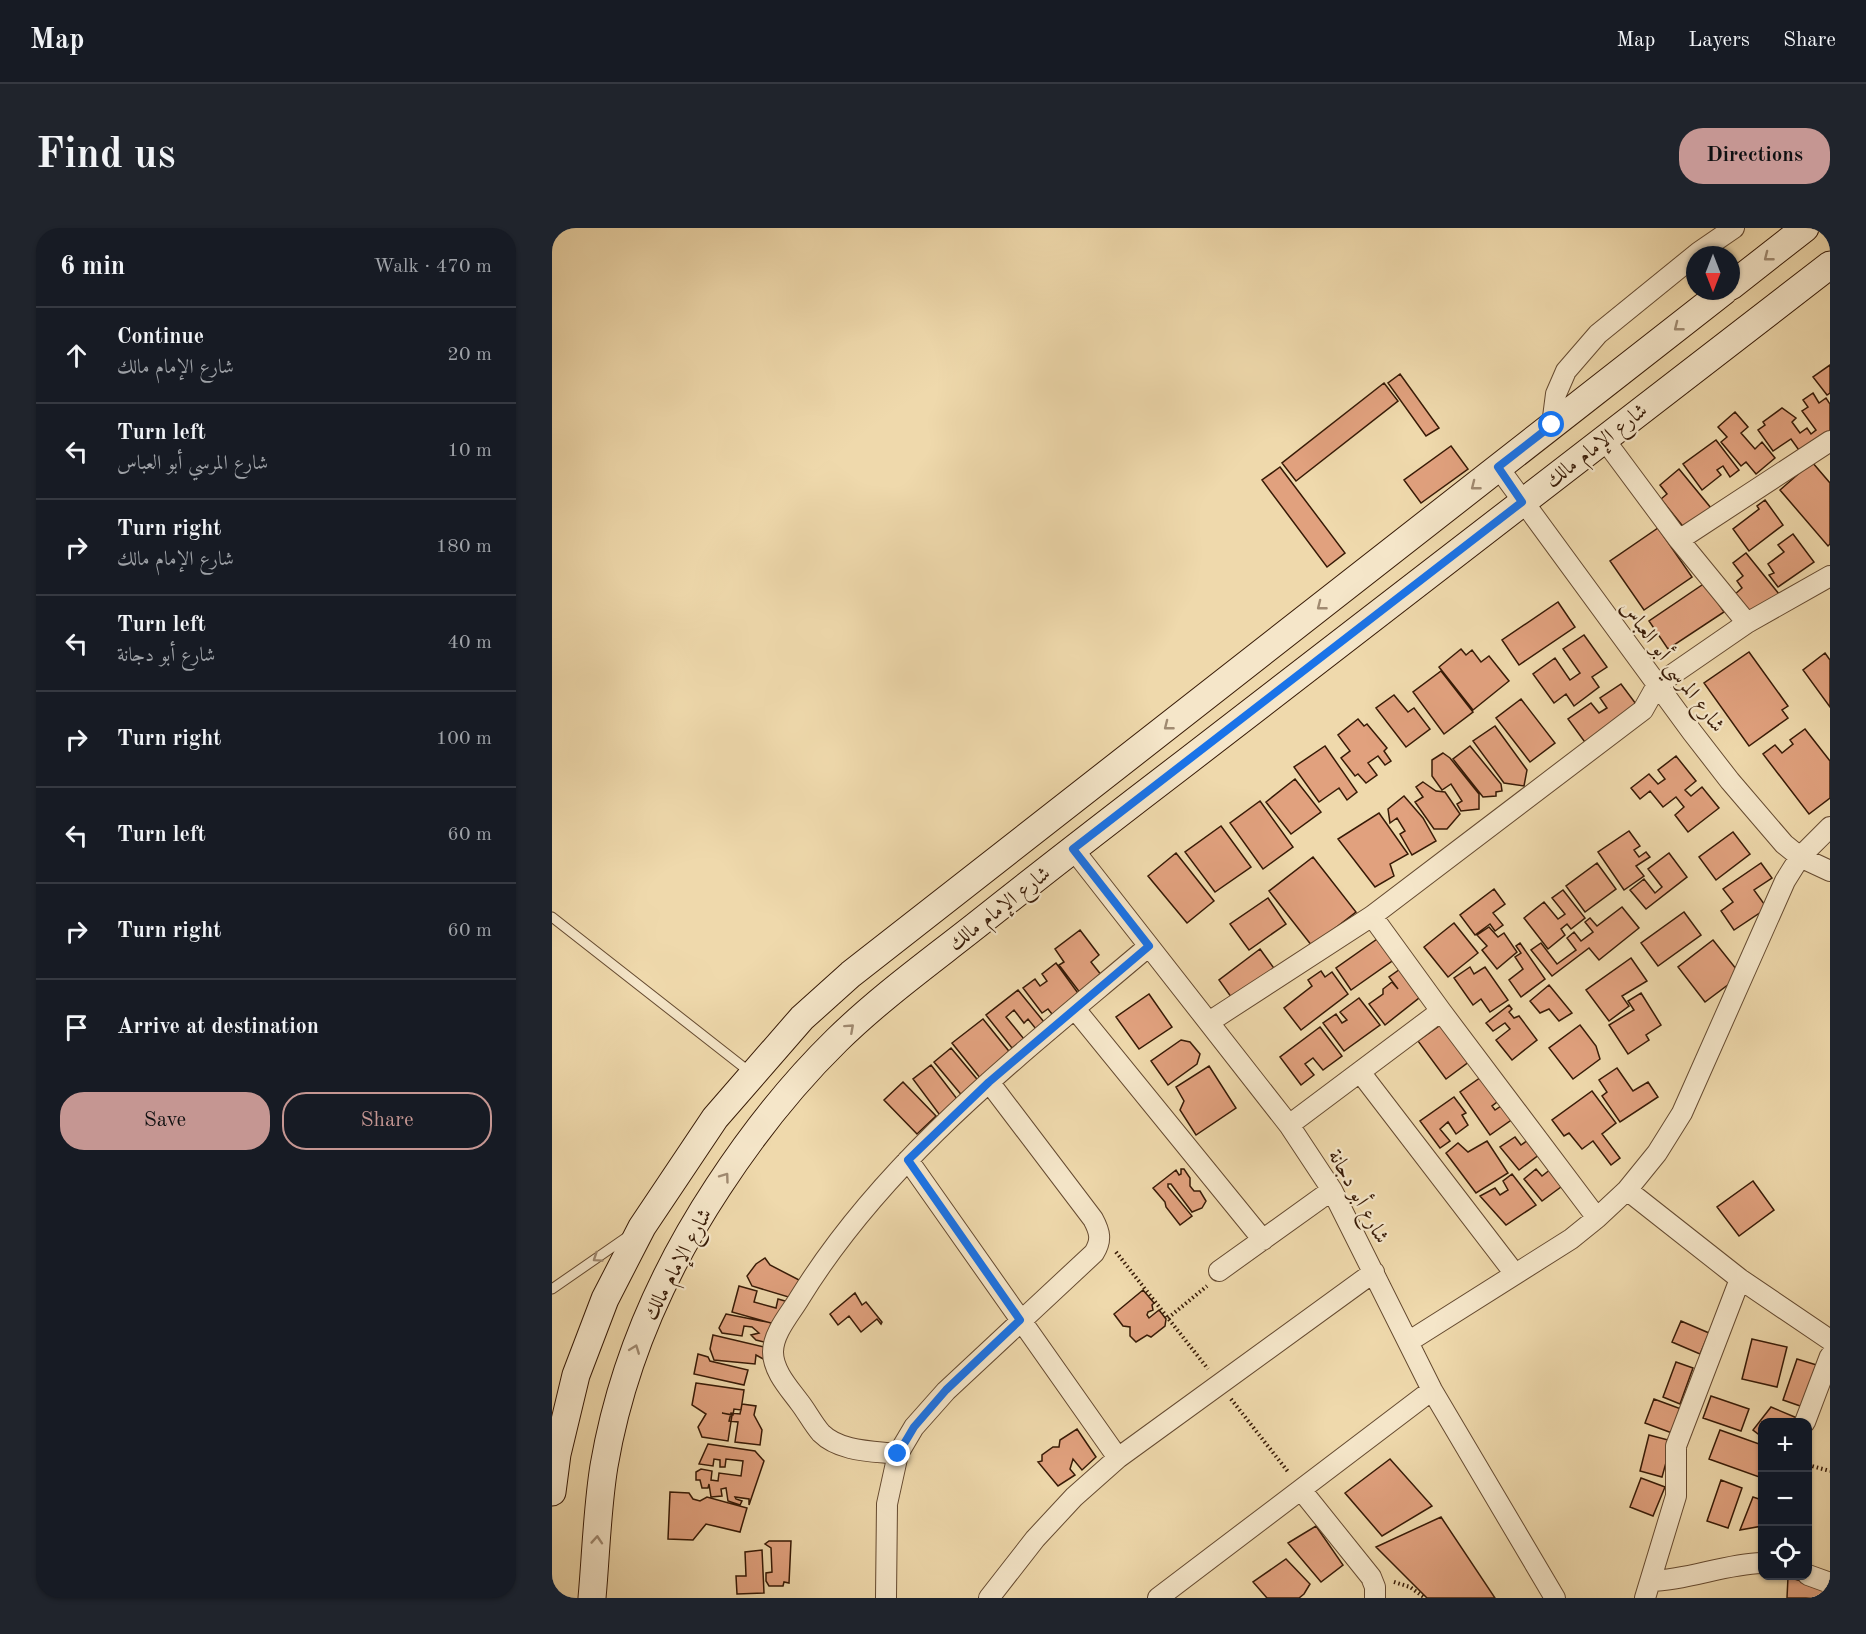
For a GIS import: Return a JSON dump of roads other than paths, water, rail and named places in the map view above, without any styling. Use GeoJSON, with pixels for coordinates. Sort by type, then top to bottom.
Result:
{"type":"FeatureCollection","features":[{"type":"Feature","properties":{"kind":"street"},"geometry":{"type":"LineString","coordinates":[[1552,425],[1557,394],[1566,371],[1598,334],[1699,252],[1734,228]]}},
{"type":"Feature","properties":{"kind":"street"},"geometry":{"type":"LineString","coordinates":[[1740,279],[1805,228]]}},
{"type":"Feature","properties":{"kind":"street","name":"شارع الإمام مالك"},"geometry":{"type":"LineString","coordinates":[[592,1598],[603,1470],[614,1417],[629,1365],[649,1314],[681,1248],[718,1186],[765,1122],[836,1041],[875,1005],[1073,849],[1830,265]]}},
{"type":"Feature","properties":{"kind":"street","name":"شارع الإمام مالك"},"geometry":{"type":"LineString","coordinates":[[552,1492],[557,1454],[576,1375],[605,1299],[642,1227],[715,1118],[802,1018],[851,974],[1712,300]]}},
{"type":"Feature","properties":{"kind":"street"},"geometry":{"type":"LineString","coordinates":[[1604,439],[1679,540],[1747,623]]}},
{"type":"Feature","properties":{"kind":"street"},"geometry":{"type":"LineString","coordinates":[[1679,540],[1830,441]]}},
{"type":"Feature","properties":{"kind":"street","name":"شارع المرسي أبو العباس"},"geometry":{"type":"LineString","coordinates":[[1498,467],[1730,781],[1784,844],[1800,857],[1830,871]]}},
{"type":"Feature","properties":{"kind":"street"},"geometry":{"type":"LineString","coordinates":[[1209,1022],[1372,916],[1643,710],[1657,685],[1747,623],[1830,576]]}},
{"type":"Feature","properties":{"kind":"street"},"geometry":{"type":"LineString","coordinates":[[1408,1342],[1571,1239],[1627,1190],[1657,1153],[1682,1113],[1785,881],[1800,857],[1830,827]]}},
{"type":"Feature","properties":{"kind":"street","name":"شارع أبو دجانة"},"geometry":{"type":"LineString","coordinates":[[1073,849],[1289,1125],[1332,1190],[1432,1390],[1555,1598]]}},
{"type":"Feature","properties":{"kind":"street"},"geometry":{"type":"LineString","coordinates":[[1372,916],[1597,1218]]}},
{"type":"Feature","properties":{"kind":"street"},"geometry":{"type":"LineString","coordinates":[[898,1454],[843,1446],[831,1441],[821,1432],[775,1364],[773,1350],[776,1337],[805,1290],[837,1245],[908,1160],[989,1082],[1149,946]]}},
{"type":"Feature","properties":{"kind":"street"},"geometry":{"type":"LineString","coordinates":[[1075,1009],[1263,1240]]}},
{"type":"Feature","properties":{"kind":"street"},"geometry":{"type":"LineString","coordinates":[[1289,1125],[1441,1011]]}},
{"type":"Feature","properties":{"kind":"street"},"geometry":{"type":"LineString","coordinates":[[1360,1072],[1515,1274]]}},
{"type":"Feature","properties":{"kind":"street"},"geometry":{"type":"LineString","coordinates":[[886,1598],[887,1504],[898,1454],[914,1427],[946,1390],[1094,1253],[1100,1243],[1099,1230],[1093,1219],[989,1082]]}},
{"type":"Feature","properties":{"kind":"street"},"geometry":{"type":"LineString","coordinates":[[908,1160],[1118,1458]]}},
{"type":"Feature","properties":{"kind":"street"},"geometry":{"type":"LineString","coordinates":[[1219,1271],[1332,1190]]}},
{"type":"Feature","properties":{"kind":"street"},"geometry":{"type":"LineString","coordinates":[[1627,1190],[1740,1279],[1830,1340]]}},
{"type":"Feature","properties":{"kind":"street"},"geometry":{"type":"LineString","coordinates":[[989,1598],[1035,1539],[1074,1497],[1118,1458],[1374,1272]]}},
{"type":"Feature","properties":{"kind":"street"},"geometry":{"type":"LineString","coordinates":[[1648,1589],[1676,1496],[1676,1446],[1740,1279]]}},
{"type":"Feature","properties":{"kind":"street"},"geometry":{"type":"LineString","coordinates":[[1807,1418],[1830,1356]]}},
{"type":"Feature","properties":{"kind":"street"},"geometry":{"type":"LineString","coordinates":[[1158,1598],[1302,1491],[1432,1390]]}},
{"type":"Feature","properties":{"kind":"street"},"geometry":{"type":"LineString","coordinates":[[1302,1491],[1371,1577],[1375,1587],[1375,1598]]}},
{"type":"Feature","properties":{"kind":"street"},"geometry":{"type":"LineString","coordinates":[[1648,1589],[1738,1564],[1758,1563]]}},
{"type":"Feature","properties":{"kind":"street"},"geometry":{"type":"LineString","coordinates":[[1812,1576],[1830,1582]]}},
{"type":"Feature","properties":{"kind":"lane"},"geometry":{"type":"LineString","coordinates":[[552,917],[753,1075]]}},
{"type":"Feature","properties":{"kind":"lane"},"geometry":{"type":"LineString","coordinates":[[552,1289],[642,1227]]}}]}
